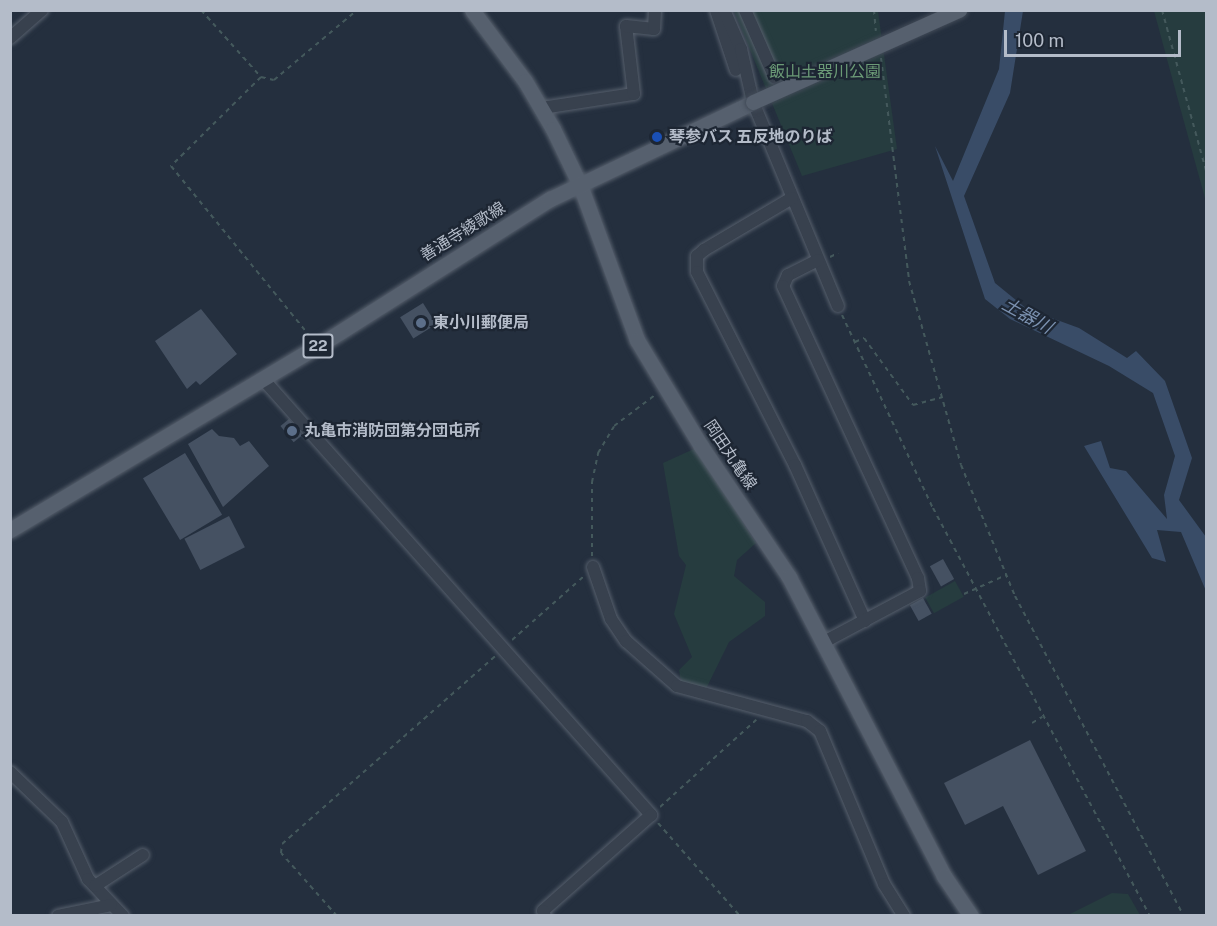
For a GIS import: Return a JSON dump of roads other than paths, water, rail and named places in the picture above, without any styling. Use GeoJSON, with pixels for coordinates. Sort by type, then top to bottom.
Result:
{"type":"FeatureCollection","features":[{"type":"Feature","properties":{"kind":"main road","name":"岡田丸亀線"},"geometry":{"type":"LineString","coordinates":[[472,10],[542,108],[580,184],[624,311],[665,389],[789,577],[944,876],[971,915]]}},
{"type":"Feature","properties":{"kind":"main road","name":"善通寺綾歌線"},"geometry":{"type":"LineString","coordinates":[[10,530],[318,346],[580,184],[753,102],[959,10]]}},
{"type":"Feature","properties":{"kind":"street"},"geometry":{"type":"LineString","coordinates":[[10,38],[42,10]]}},
{"type":"Feature","properties":{"kind":"street"},"geometry":{"type":"LineString","coordinates":[[542,108],[634,93],[626,26],[654,29],[655,10]]}},
{"type":"Feature","properties":{"kind":"street"},"geometry":{"type":"LineString","coordinates":[[716,10],[736,70]]}},
{"type":"Feature","properties":{"kind":"street"},"geometry":{"type":"LineString","coordinates":[[724,10],[741,50],[753,102],[838,306]]}},
{"type":"Feature","properties":{"kind":"street"},"geometry":{"type":"LineString","coordinates":[[745,10],[776,78]]}},
{"type":"Feature","properties":{"kind":"street"},"geometry":{"type":"LineString","coordinates":[[792,198],[704,250],[697,256],[697,272],[795,465],[865,621]]}},
{"type":"Feature","properties":{"kind":"street"},"geometry":{"type":"LineString","coordinates":[[818,260],[788,275],[783,286],[918,578],[917,595],[824,642]]}},
{"type":"Feature","properties":{"kind":"street"},"geometry":{"type":"LineString","coordinates":[[263,379],[651,815],[543,911],[545,915]]}},
{"type":"Feature","properties":{"kind":"street"},"geometry":{"type":"LineString","coordinates":[[593,567],[612,619],[626,641],[676,686],[807,721],[828,741],[884,884],[904,915]]}},
{"type":"Feature","properties":{"kind":"street"},"geometry":{"type":"LineString","coordinates":[[10,772],[62,822],[77,859],[95,886],[123,915]]}},
{"type":"Feature","properties":{"kind":"street"},"geometry":{"type":"LineString","coordinates":[[95,886],[143,855]]}},
{"type":"Feature","properties":{"kind":"street"},"geometry":{"type":"LineString","coordinates":[[55,915],[111,905]]}},
{"type":"Feature","properties":{"kind":"water","name":"土器川"},"geometry":{"type":"Polygon","coordinates":[[[1005,11],[1023,11],[1010,93],[964,196],[995,283],[1027,309],[1079,328],[1127,358],[1136,351],[1165,381],[1192,458],[1179,500],[1206,537],[1206,591],[1181,532],[1157,530],[1166,562],[1152,558],[1084,446],[1101,441],[1110,468],[1126,471],[1167,519],[1164,495],[1175,456],[1153,393],[1109,366],[1010,319],[985,299],[935,146],[953,181],[999,69],[1005,11]]]}},
{"type":"Feature","properties":{"kind":"place","name":"琴参バス 五反地のりば"},"geometry":{"type":"Point","coordinates":[657,137]}},
{"type":"Feature","properties":{"kind":"place","name":"東小川郵便局"},"geometry":{"type":"Point","coordinates":[421,323]}},
{"type":"Feature","properties":{"kind":"place","name":"丸亀市消防団第分団屯所"},"geometry":{"type":"Point","coordinates":[292,431]}},
{"type":"Feature","properties":{"kind":"park label","name":"飯山土器川公園"},"geometry":{"type":"Point","coordinates":[825,72]}}]}
